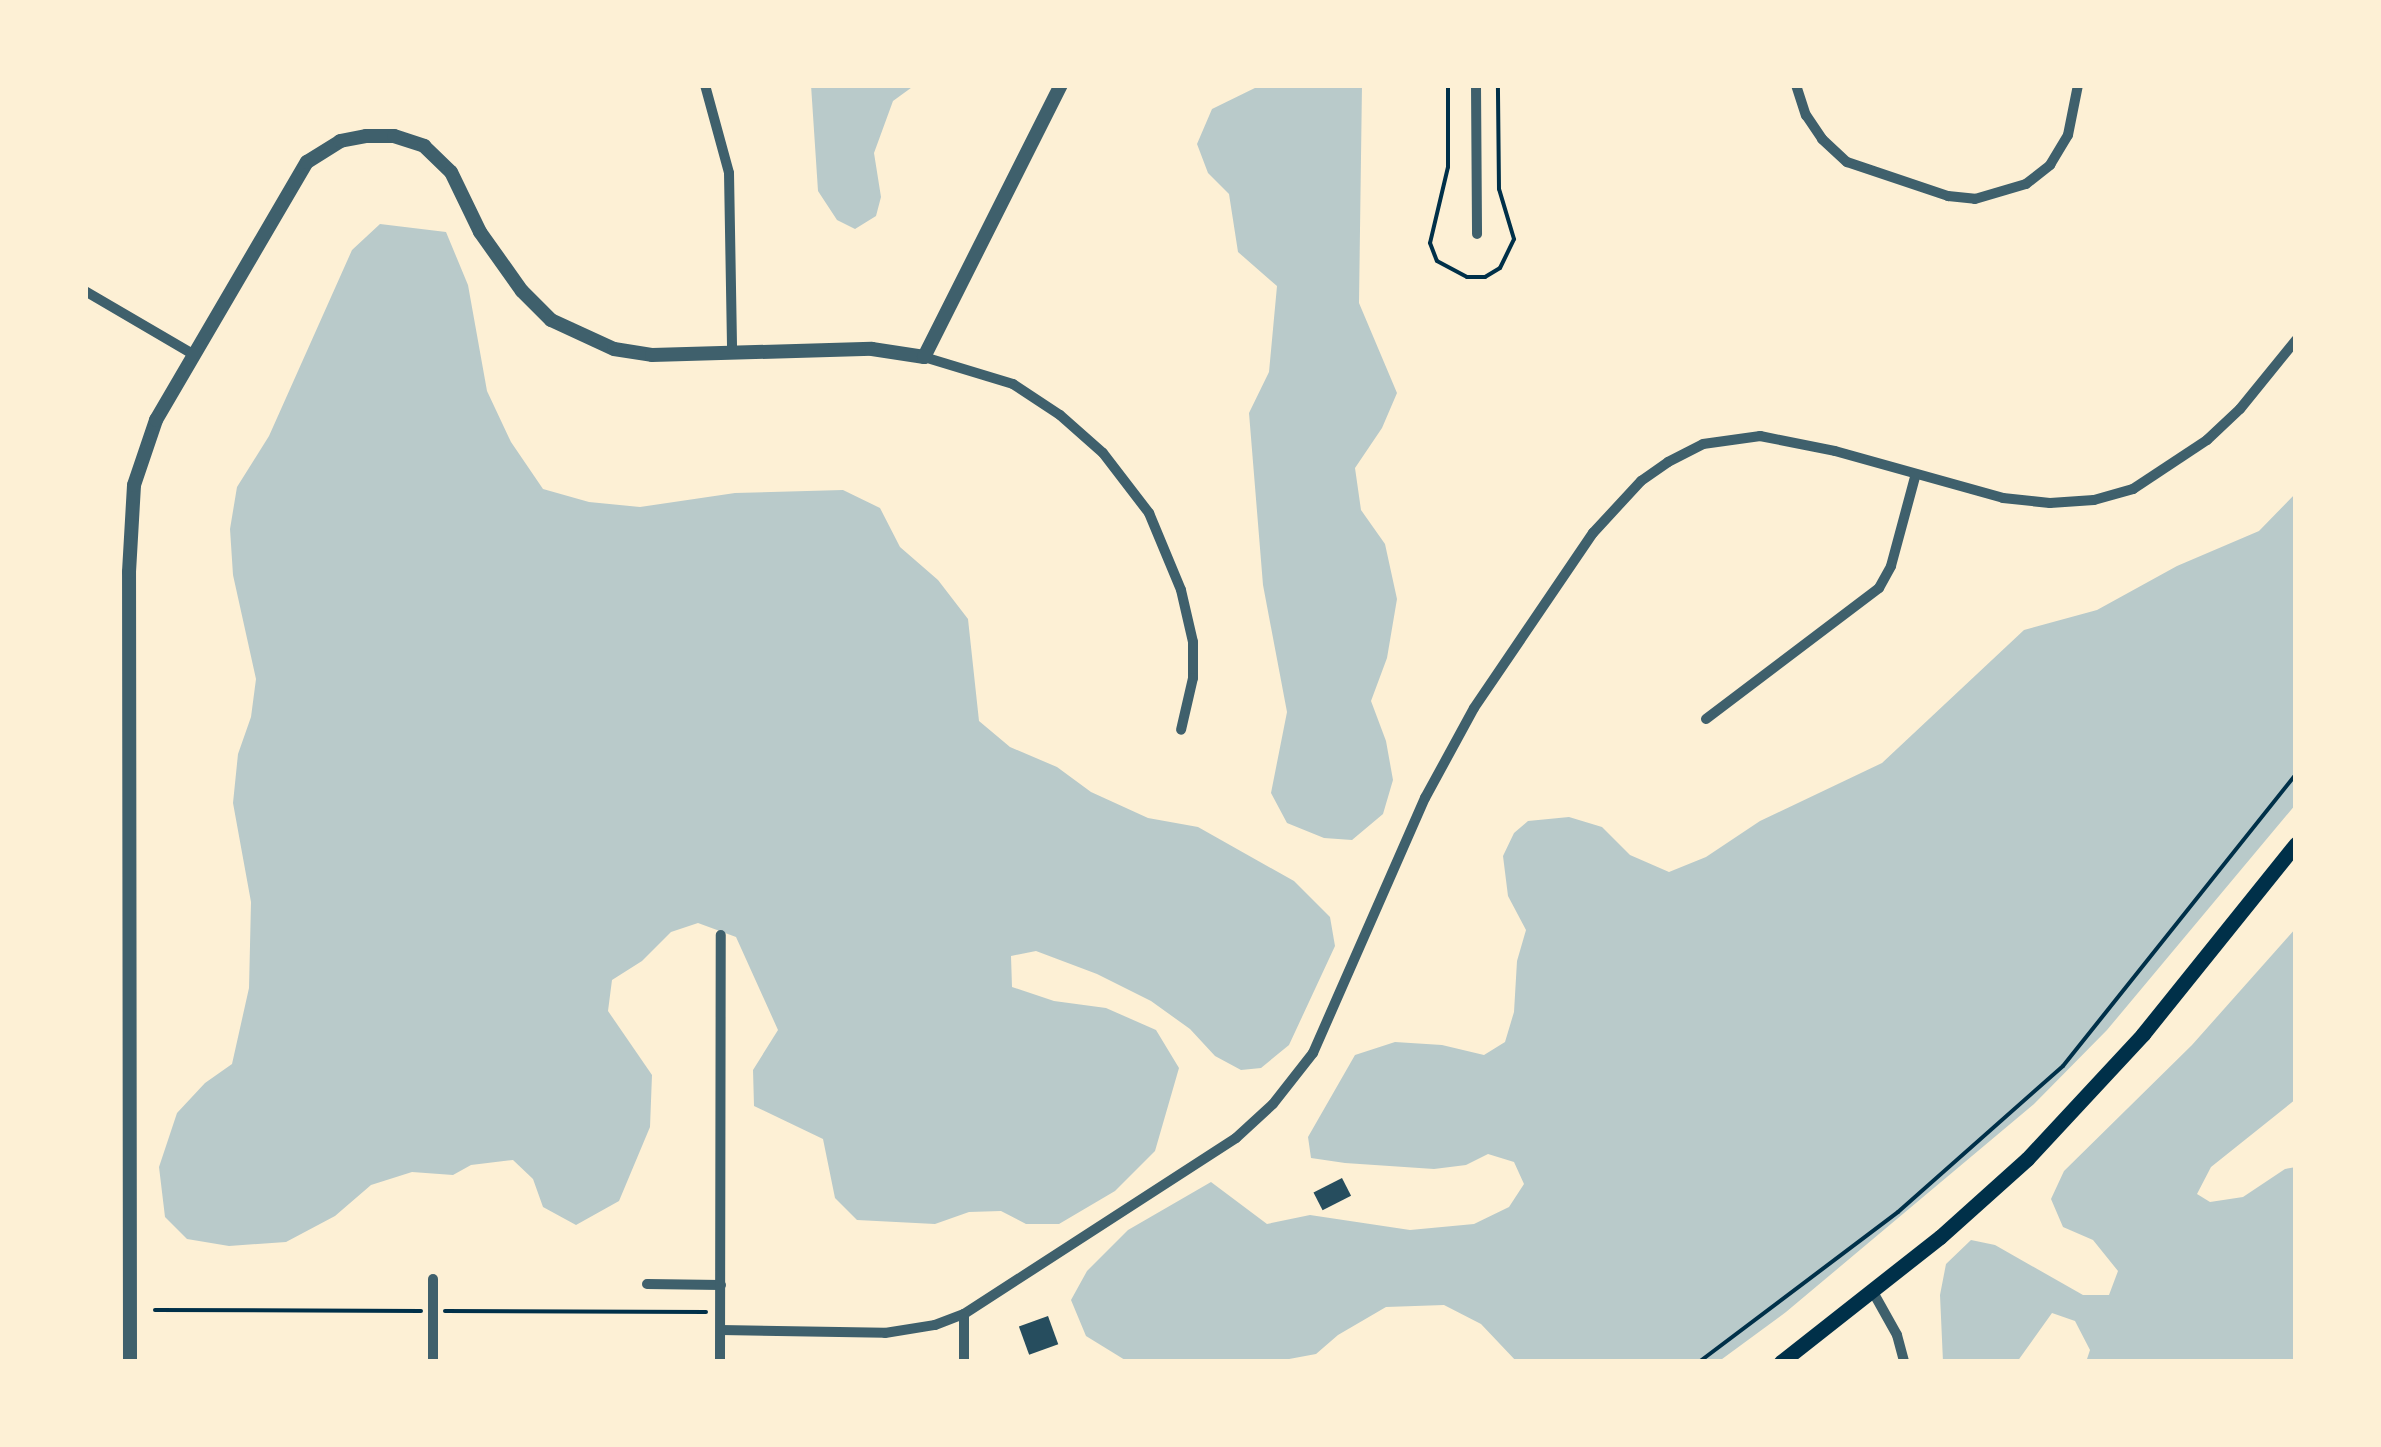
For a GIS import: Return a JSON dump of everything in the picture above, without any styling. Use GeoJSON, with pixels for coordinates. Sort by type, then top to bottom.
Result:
{"type":"FeatureCollection","features":[{"type":"Feature","properties":{"kind":"main road"},"geometry":{"type":"LineString","coordinates":[[1780,1362],[1873,1292],[2027,1159],[2142,1034],[2296,844]]}},
{"type":"Feature","properties":{"kind":"street"},"geometry":{"type":"LineString","coordinates":[[705,85],[729,173],[732,353]]}},
{"type":"Feature","properties":{"kind":"street"},"geometry":{"type":"LineString","coordinates":[[924,357],[1061,85]]}},
{"type":"Feature","properties":{"kind":"street"},"geometry":{"type":"LineString","coordinates":[[1476,85],[1477,234]]}},
{"type":"Feature","properties":{"kind":"street"},"geometry":{"type":"LineString","coordinates":[[1796,85],[1806,114],[1822,139],[1847,162],[1948,196],[1975,199],[2026,184],[2050,164],[2068,135],[2078,85]]}},
{"type":"Feature","properties":{"kind":"street"},"geometry":{"type":"LineString","coordinates":[[130,1362],[131,524],[142,450],[193,354],[307,162],[340,141],[394,136],[436,155],[451,172],[501,262],[550,320],[614,348],[652,355],[872,349],[924,357],[1013,384],[1060,414],[1103,453],[1149,513],[1181,590],[1193,642],[1193,678],[1181,730]]}},
{"type":"Feature","properties":{"kind":"street"},"geometry":{"type":"LineString","coordinates":[[85,291],[193,354]]}},
{"type":"Feature","properties":{"kind":"street"},"geometry":{"type":"LineString","coordinates":[[721,1330],[885,1334],[935,1325],[964,1314],[1214,1154],[1293,1081],[1313,1053],[1451,746],[1593,534],[1641,480],[1703,444],[1760,436],[1835,451],[1915,477],[2002,498],[2050,503],[2094,500],[2133,489],[2207,440],[2240,409],[2296,340]]}},
{"type":"Feature","properties":{"kind":"street"},"geometry":{"type":"LineString","coordinates":[[1706,720],[1879,588],[1892,566],[1915,477]]}},
{"type":"Feature","properties":{"kind":"street"},"geometry":{"type":"LineString","coordinates":[[720,1362],[721,935]]}},
{"type":"Feature","properties":{"kind":"street"},"geometry":{"type":"LineString","coordinates":[[433,1279],[433,1362]]}},
{"type":"Feature","properties":{"kind":"street"},"geometry":{"type":"LineString","coordinates":[[647,1284],[721,1285]]}},
{"type":"Feature","properties":{"kind":"street"},"geometry":{"type":"LineString","coordinates":[[1873,1292],[1893,1326],[1904,1362]]}},
{"type":"Feature","properties":{"kind":"street"},"geometry":{"type":"LineString","coordinates":[[964,1314],[964,1362]]}},
{"type":"Feature","properties":{"kind":"path"},"geometry":{"type":"LineString","coordinates":[[1700,1362],[1898,1212],[2063,1066],[2296,774]]}},
{"type":"Feature","properties":{"kind":"shaded area"},"geometry":{"type":"Polygon","coordinates":[[[811,85],[915,85],[893,101],[874,153],[881,197],[876,216],[855,229],[837,220],[818,191],[811,85]]]}},
{"type":"Feature","properties":{"kind":"shaded area"},"geometry":{"type":"Polygon","coordinates":[[[1261,85],[1362,85],[1359,303],[1397,393],[1382,428],[1355,468],[1361,510],[1385,544],[1397,599],[1387,658],[1371,701],[1386,741],[1393,780],[1383,814],[1352,840],[1324,838],[1287,823],[1271,793],[1287,712],[1263,585],[1249,413],[1269,372],[1277,286],[1238,252],[1229,194],[1208,173],[1197,144],[1212,109],[1261,85]]]}},
{"type":"Feature","properties":{"kind":"shaded area"},"geometry":{"type":"Polygon","coordinates":[[[380,224],[446,232],[468,285],[487,391],[511,442],[543,489],[589,502],[640,507],[735,493],[843,490],[880,508],[900,547],[938,580],[968,619],[979,721],[1010,747],[1057,767],[1091,792],[1148,818],[1198,827],[1294,881],[1330,917],[1335,946],[1289,1045],[1261,1068],[1241,1070],[1215,1056],[1190,1029],[1151,1001],[1097,974],[1036,951],[1011,956],[1012,987],[1054,1001],[1106,1008],[1156,1030],[1179,1068],[1155,1151],[1115,1191],[1059,1224],[1026,1224],[1001,1211],[969,1212],[935,1224],[857,1220],[835,1198],[823,1139],[754,1106],[753,1070],[778,1030],[736,937],[698,923],[671,932],[642,961],[612,980],[608,1011],[652,1075],[650,1127],[619,1201],[576,1225],[543,1207],[533,1179],[513,1160],[471,1165],[453,1175],[412,1172],[371,1185],[335,1216],[286,1242],[229,1246],[187,1239],[165,1217],[159,1167],[177,1113],[205,1083],[232,1064],[249,988],[251,902],[233,803],[238,754],[251,717],[256,679],[233,575],[230,529],[237,487],[269,436],[352,250],[380,224]]]}},
{"type":"Feature","properties":{"kind":"shaded area"},"geometry":{"type":"Polygon","coordinates":[[[2296,493],[2296,804],[2107,1030],[2034,1104],[1786,1312],[1718,1362],[1517,1362],[1481,1324],[1444,1305],[1386,1307],[1338,1335],[1316,1354],[1273,1362],[1125,1360],[1086,1336],[1071,1300],[1087,1271],[1128,1230],[1211,1182],[1267,1224],[1310,1215],[1410,1230],[1474,1224],[1509,1207],[1524,1184],[1514,1162],[1488,1154],[1466,1165],[1434,1169],[1345,1163],[1311,1158],[1308,1137],[1355,1055],[1395,1042],[1442,1045],[1484,1055],[1505,1042],[1514,1012],[1517,961],[1526,930],[1508,896],[1503,856],[1514,833],[1528,821],[1569,817],[1602,827],[1630,855],[1669,872],[1706,857],[1760,821],[1882,763],[2024,630],[2097,610],[2177,566],[2259,531],[2296,493]]]}},
{"type":"Feature","properties":{"kind":"shaded area"},"geometry":{"type":"Polygon","coordinates":[[[2296,928],[2296,1099],[2211,1167],[2197,1194],[2210,1202],[2243,1197],[2285,1169],[2296,1167],[2296,1362],[2086,1362],[2090,1350],[2075,1321],[2052,1313],[2017,1362],[1943,1362],[1940,1295],[1946,1264],[1971,1240],[1995,1245],[2083,1295],[2109,1295],[2118,1271],[2093,1240],[2063,1227],[2051,1199],[2064,1171],[2192,1045],[2296,928]]]}},
{"type":"Feature","properties":{"kind":"building"},"geometry":{"type":"Polygon","coordinates":[[[1342,1178],[1351,1196],[1323,1210],[1313,1193],[1342,1178]]]}},
{"type":"Feature","properties":{"kind":"building"},"geometry":{"type":"Polygon","coordinates":[[[1048,1316],[1058,1344],[1029,1355],[1019,1327],[1048,1316]]]}}]}
